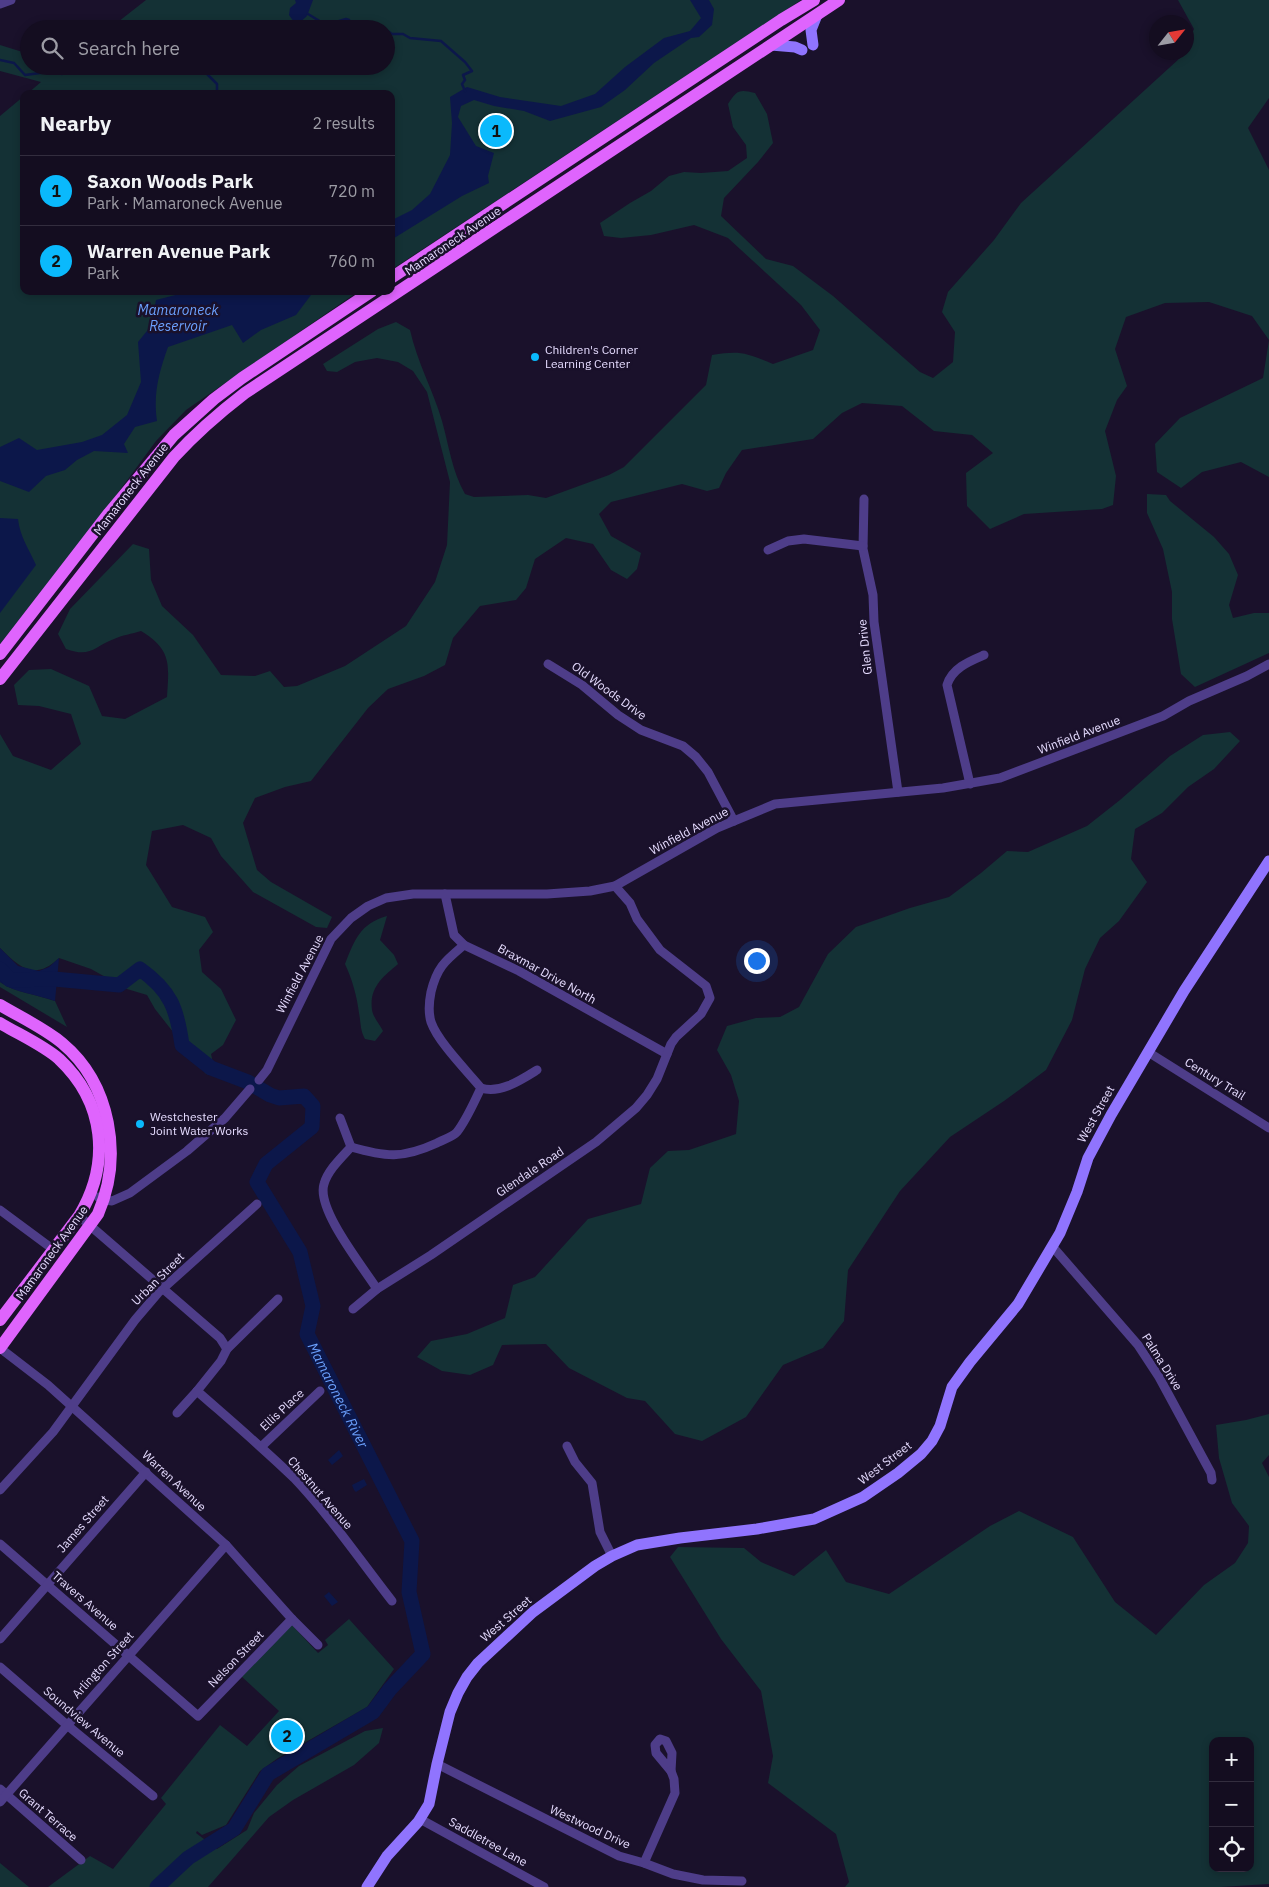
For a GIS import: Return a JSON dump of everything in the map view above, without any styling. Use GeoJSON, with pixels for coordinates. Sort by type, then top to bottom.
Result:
{"type":"FeatureCollection","features":[{"type":"Feature","properties":{"kind":"main road","name":"Mamaroneck Avenue"},"geometry":{"type":"LineString","coordinates":[[395,275],[814,0]]}},
{"type":"Feature","properties":{"kind":"main road","name":"Mamaroneck Avenue"},"geometry":{"type":"LineString","coordinates":[[395,295],[681,103],[839,0]]}},
{"type":"Feature","properties":{"kind":"main road","name":"Mamaroneck Avenue"},"geometry":{"type":"LineString","coordinates":[[0,654],[174,435],[214,399],[242,378],[366,295]]}},
{"type":"Feature","properties":{"kind":"main road","name":"Mamaroneck Avenue"},"geometry":{"type":"LineString","coordinates":[[0,679],[151,486],[192,437],[245,394],[394,295]]}},
{"type":"Feature","properties":{"kind":"main road","name":"Mamaroneck Avenue"},"geometry":{"type":"LineString","coordinates":[[0,1005],[61,1042],[77,1058],[98,1093],[107,1118],[111,1140],[111,1170],[104,1200],[91,1226],[0,1348]]}},
{"type":"Feature","properties":{"kind":"main road","name":"Mamaroneck Avenue"},"geometry":{"type":"LineString","coordinates":[[0,1023],[58,1059],[80,1084],[89,1099],[94,1115],[100,1151],[96,1182],[79,1216],[1,1316]]}},
{"type":"Feature","properties":{"kind":"street"},"geometry":{"type":"LineString","coordinates":[[0,4],[11,0]]}},
{"type":"Feature","properties":{"kind":"street"},"geometry":{"type":"LineString","coordinates":[[771,45],[807,47],[817,15]]}},
{"type":"Feature","properties":{"kind":"street"},"geometry":{"type":"LineString","coordinates":[[569,160],[577,174]]}},
{"type":"Feature","properties":{"kind":"street"},"geometry":{"type":"LineString","coordinates":[[138,478],[151,486]]}},
{"type":"Feature","properties":{"kind":"street","name":"Glen Drive"},"geometry":{"type":"LineString","coordinates":[[864,499],[863,546],[873,595],[874,622],[898,792]]}},
{"type":"Feature","properties":{"kind":"street"},"geometry":{"type":"LineString","coordinates":[[768,550],[788,541],[804,539],[863,546]]}},
{"type":"Feature","properties":{"kind":"street"},"geometry":{"type":"LineString","coordinates":[[970,784],[947,685],[949,679],[956,671],[984,655]]}},
{"type":"Feature","properties":{"kind":"street","name":"Old Woods Drive"},"geometry":{"type":"LineString","coordinates":[[548,664],[582,685],[618,715],[641,730],[683,746],[696,757],[708,772],[734,821]]}},
{"type":"Feature","properties":{"kind":"street","name":"Winfield Avenue"},"geometry":{"type":"LineString","coordinates":[[259,1080],[267,1070],[331,939],[351,918],[368,906],[386,898],[412,894],[428,896],[445,894],[547,894],[590,891],[616,886],[716,828],[775,804],[970,784],[1000,778],[1163,716],[1189,701],[1247,676],[1269,664]]}},
{"type":"Feature","properties":{"kind":"street","name":"West Street"},"geometry":{"type":"LineString","coordinates":[[367,1887],[387,1856],[420,1819],[429,1804],[450,1712],[458,1693],[478,1663],[533,1612],[612,1556],[637,1545],[680,1538],[757,1530],[814,1519],[863,1497],[921,1454],[932,1441],[940,1426],[952,1386],[1018,1304],[1060,1233],[1077,1192],[1088,1158],[1184,991],[1269,861]]}},
{"type":"Feature","properties":{"kind":"street","name":"Glendale Road"},"geometry":{"type":"LineString","coordinates":[[353,1309],[377,1289],[431,1255],[596,1142],[617,1125],[647,1095],[657,1080],[676,1037],[708,1004],[710,995],[706,986],[660,950],[637,919],[630,903],[616,886]]}},
{"type":"Feature","properties":{"kind":"street"},"geometry":{"type":"LineString","coordinates":[[445,894],[454,935],[464,945],[446,959],[437,972],[428,1005],[432,1024],[443,1043],[481,1088],[489,1090],[507,1086],[537,1070]]}},
{"type":"Feature","properties":{"kind":"street","name":"Braxmar Drive North"},"geometry":{"type":"LineString","coordinates":[[464,945],[519,971],[667,1054]]}},
{"type":"Feature","properties":{"kind":"street","name":"Century Trail"},"geometry":{"type":"LineString","coordinates":[[1148,1052],[1269,1128]]}},
{"type":"Feature","properties":{"kind":"street"},"geometry":{"type":"LineString","coordinates":[[351,1147],[394,1156],[418,1152],[456,1133],[481,1088]]}},
{"type":"Feature","properties":{"kind":"street"},"geometry":{"type":"LineString","coordinates":[[91,1194],[104,1200],[112,1201],[130,1193],[187,1151],[225,1118],[250,1089]]}},
{"type":"Feature","properties":{"kind":"street"},"geometry":{"type":"LineString","coordinates":[[340,1118],[351,1147]]}},
{"type":"Feature","properties":{"kind":"street"},"geometry":{"type":"LineString","coordinates":[[351,1147],[327,1176],[323,1185],[323,1197],[334,1225],[377,1289]]}},
{"type":"Feature","properties":{"kind":"street","name":"Urban Street"},"geometry":{"type":"LineString","coordinates":[[0,1490],[53,1432],[135,1320],[163,1288],[256,1204]]}},
{"type":"Feature","properties":{"kind":"street"},"geometry":{"type":"LineString","coordinates":[[0,1210],[54,1250]]}},
{"type":"Feature","properties":{"kind":"street"},"geometry":{"type":"LineString","coordinates":[[79,1216],[220,1338],[227,1349]]}},
{"type":"Feature","properties":{"kind":"street","name":"Palma Drive"},"geometry":{"type":"LineString","coordinates":[[1052,1246],[1138,1345],[1159,1377],[1211,1473],[1212,1480]]}},
{"type":"Feature","properties":{"kind":"street"},"geometry":{"type":"LineString","coordinates":[[177,1413],[221,1361],[227,1349],[278,1299]]}},
{"type":"Feature","properties":{"kind":"street","name":"Warren Avenue"},"geometry":{"type":"LineString","coordinates":[[0,1348],[72,1407],[226,1545],[292,1620],[318,1646]]}},
{"type":"Feature","properties":{"kind":"street","name":"Chestnut Avenue"},"geometry":{"type":"LineString","coordinates":[[197,1391],[261,1447],[294,1479],[317,1505],[392,1601]]}},
{"type":"Feature","properties":{"kind":"street","name":"Ellis Place"},"geometry":{"type":"LineString","coordinates":[[261,1447],[320,1391]]}},
{"type":"Feature","properties":{"kind":"street"},"geometry":{"type":"LineString","coordinates":[[567,1446],[575,1462],[592,1483],[600,1532],[612,1556]]}},
{"type":"Feature","properties":{"kind":"street","name":"James Street"},"geometry":{"type":"LineString","coordinates":[[0,1639],[146,1472]]}},
{"type":"Feature","properties":{"kind":"street","name":"Travers Avenue"},"geometry":{"type":"LineString","coordinates":[[0,1544],[198,1716]]}},
{"type":"Feature","properties":{"kind":"street","name":"Arlington Street"},"geometry":{"type":"LineString","coordinates":[[2,1796],[129,1656],[226,1545]]}},
{"type":"Feature","properties":{"kind":"street","name":"Nelson Street"},"geometry":{"type":"LineString","coordinates":[[198,1716],[292,1620]]}},
{"type":"Feature","properties":{"kind":"street","name":"Soundview Avenue"},"geometry":{"type":"LineString","coordinates":[[0,1668],[153,1796]]}},
{"type":"Feature","properties":{"kind":"street","name":"Westwood Drive"},"geometry":{"type":"LineString","coordinates":[[437,1764],[619,1856],[673,1874],[703,1880],[742,1881]]}},
{"type":"Feature","properties":{"kind":"street"},"geometry":{"type":"LineString","coordinates":[[644,1863],[675,1793],[674,1778],[671,1771]]}},
{"type":"Feature","properties":{"kind":"street","name":"Grant Terrace"},"geometry":{"type":"LineString","coordinates":[[2,1796],[80,1860]]}},
{"type":"Feature","properties":{"kind":"street","name":"Saddletree Lane"},"geometry":{"type":"LineString","coordinates":[[420,1819],[544,1887]]}},
{"type":"Feature","properties":{"kind":"green space"},"geometry":{"type":"Polygon","coordinates":[[[146,0],[801,0],[395,267],[395,90],[32,90],[41,82],[0,71],[0,45],[20,51],[20,75],[395,75],[395,20],[120,20],[146,0]]]}},
{"type":"Feature","properties":{"kind":"green space"},"geometry":{"type":"Polygon","coordinates":[[[1178,0],[1269,0],[1269,98],[1248,128],[1269,170],[1269,340],[1252,316],[1209,302],[1165,303],[1126,317],[1115,349],[1127,386],[1117,400],[1105,431],[1116,476],[1113,505],[1102,509],[1024,514],[990,529],[967,506],[966,473],[993,453],[972,435],[934,431],[902,406],[862,403],[842,413],[813,439],[742,450],[726,473],[719,488],[707,491],[682,484],[611,502],[599,514],[611,536],[641,553],[637,569],[627,579],[611,570],[593,544],[566,538],[535,559],[526,588],[516,600],[480,606],[453,638],[445,665],[424,676],[388,689],[368,708],[311,781],[285,787],[255,798],[243,823],[257,870],[271,882],[332,917],[327,928],[316,927],[253,892],[221,856],[211,838],[183,825],[152,831],[146,865],[172,907],[205,917],[213,932],[199,950],[202,972],[221,989],[236,1020],[223,1045],[211,1054],[216,1076],[206,1074],[155,1009],[147,995],[127,989],[91,969],[59,958],[42,969],[28,969],[14,961],[0,948],[0,734],[13,756],[51,770],[81,744],[71,714],[39,706],[18,705],[14,685],[29,670],[51,669],[89,686],[102,716],[125,719],[167,697],[168,667],[166,659],[158,645],[141,631],[117,638],[87,652],[66,649],[58,634],[70,609],[133,544],[149,549],[151,580],[162,606],[193,635],[221,675],[255,676],[270,671],[284,687],[297,686],[345,666],[406,626],[435,582],[447,545],[450,482],[427,392],[413,371],[398,362],[377,358],[355,362],[337,372],[327,371],[323,364],[378,329],[396,322],[410,330],[442,421],[454,467],[465,494],[474,497],[528,495],[546,498],[609,475],[624,467],[706,385],[712,355],[743,353],[773,364],[813,350],[820,330],[801,305],[728,238],[694,225],[651,235],[621,238],[604,236],[600,223],[651,191],[669,176],[684,172],[728,171],[747,158],[746,145],[733,127],[728,104],[736,93],[745,91],[755,93],[767,114],[773,143],[724,198],[721,216],[766,259],[793,266],[833,296],[920,372],[933,378],[953,362],[955,332],[942,312],[948,292],[994,240],[1021,203],[1178,60],[1194,60],[1194,15],[1186,15],[1178,0]]]}},
{"type":"Feature","properties":{"kind":"green space"},"geometry":{"type":"Polygon","coordinates":[[[20,99],[20,295],[353,295],[186,410],[156,441],[109,505],[0,644],[0,116],[20,99]]]}},
{"type":"Feature","properties":{"kind":"green space"},"geometry":{"type":"Polygon","coordinates":[[[1269,340],[1269,477],[1241,462],[1202,472],[1181,488],[1157,472],[1155,444],[1180,418],[1263,378],[1269,340]]]}},
{"type":"Feature","properties":{"kind":"green space"},"geometry":{"type":"Polygon","coordinates":[[[1147,494],[1166,495],[1170,501],[1214,537],[1229,554],[1238,575],[1229,605],[1233,618],[1254,613],[1269,613],[1269,653],[1195,687],[1181,674],[1172,619],[1172,592],[1163,549],[1147,513],[1147,494]]]}},
{"type":"Feature","properties":{"kind":"green space"},"geometry":{"type":"Polygon","coordinates":[[[1230,732],[1240,741],[1214,769],[1188,787],[1162,813],[1135,829],[1131,859],[1147,882],[1119,921],[1100,938],[1085,969],[1072,1020],[1046,1070],[950,1137],[900,1191],[848,1270],[844,1321],[823,1348],[783,1365],[746,1417],[702,1441],[675,1434],[645,1401],[627,1398],[569,1368],[546,1344],[502,1345],[493,1365],[470,1375],[442,1371],[417,1357],[431,1341],[467,1334],[505,1318],[513,1285],[535,1277],[588,1219],[641,1204],[650,1168],[668,1151],[689,1150],[736,1134],[739,1101],[731,1075],[717,1050],[727,1026],[756,1018],[780,1017],[799,1007],[828,954],[856,927],[910,908],[949,897],[1007,851],[1028,852],[1087,826],[1170,756],[1203,735],[1230,732]]]}},
{"type":"Feature","properties":{"kind":"green space"},"geometry":{"type":"Polygon","coordinates":[[[387,916],[380,940],[394,955],[398,964],[378,983],[373,995],[372,1010],[383,1031],[375,1041],[365,1039],[363,1036],[356,994],[345,964],[352,947],[364,928],[370,923],[387,916]]]}},
{"type":"Feature","properties":{"kind":"green space"},"geometry":{"type":"Polygon","coordinates":[[[0,982],[19,991],[55,1001],[67,1027],[0,987],[0,982]]]}},
{"type":"Feature","properties":{"kind":"green space"},"geometry":{"type":"Polygon","coordinates":[[[1269,1414],[1269,1455],[1262,1463],[1269,1477],[1269,1884],[1220,1887],[845,1887],[849,1882],[836,1834],[768,1783],[773,1756],[761,1691],[721,1639],[670,1557],[678,1547],[744,1548],[761,1562],[794,1576],[826,1550],[846,1582],[889,1594],[990,1526],[1019,1511],[1073,1537],[1115,1602],[1156,1635],[1204,1585],[1235,1563],[1248,1543],[1249,1526],[1232,1503],[1219,1458],[1216,1425],[1269,1414]]]}},
{"type":"Feature","properties":{"kind":"green space"},"geometry":{"type":"Polygon","coordinates":[[[349,1619],[394,1669],[367,1707],[278,1758],[260,1771],[226,1825],[202,1835],[197,1831],[196,1833],[217,1849],[247,1830],[254,1813],[277,1785],[299,1766],[365,1731],[383,1728],[379,1743],[354,1765],[293,1800],[269,1817],[208,1887],[48,1887],[90,1856],[113,1869],[166,1804],[161,1798],[220,1725],[247,1746],[279,1711],[241,1676],[291,1624],[318,1653],[328,1645],[325,1640],[349,1619]]]}},
{"type":"Feature","properties":{"kind":"green space"},"geometry":{"type":"Polygon","coordinates":[[[0,1863],[29,1887],[0,1887],[0,1863]]]}},
{"type":"Feature","properties":{"kind":"water"},"geometry":{"type":"Polygon","coordinates":[[[295,0],[313,0],[307,16],[302,20],[293,20],[289,15],[290,8],[296,3],[295,0]]]}},
{"type":"Feature","properties":{"kind":"water"},"geometry":{"type":"Polygon","coordinates":[[[690,0],[709,0],[714,9],[712,25],[699,37],[691,38],[654,63],[625,90],[601,107],[550,121],[524,111],[494,106],[474,100],[461,106],[458,117],[476,146],[494,153],[488,176],[489,183],[462,196],[395,238],[395,218],[412,210],[430,194],[450,155],[452,123],[450,97],[467,87],[500,97],[561,106],[595,94],[625,67],[664,38],[690,31],[701,18],[690,0]]]}},
{"type":"Feature","properties":{"kind":"water","name":"Mamaroneck Reservoir"},"geometry":{"type":"Polygon","coordinates":[[[175,295],[311,295],[296,315],[261,330],[243,343],[232,325],[168,347],[158,383],[157,421],[135,427],[124,444],[128,453],[94,451],[77,460],[65,470],[46,476],[29,492],[0,481],[0,447],[19,438],[37,450],[82,442],[102,435],[127,415],[141,382],[138,342],[151,326],[156,300],[175,295]]]}},
{"type":"Feature","properties":{"kind":"water"},"geometry":{"type":"Polygon","coordinates":[[[0,518],[18,519],[23,537],[36,565],[0,613],[0,518]]]}},
{"type":"Feature","properties":{"kind":"water"},"geometry":{"type":"Polygon","coordinates":[[[0,948],[18,966],[39,971],[49,967],[59,958],[55,1001],[19,991],[0,982],[0,948]]]}},
{"type":"Feature","properties":{"kind":"water"},"geometry":{"type":"Polygon","coordinates":[[[339,1450],[343,1456],[332,1465],[328,1460],[339,1450]]]}},
{"type":"Feature","properties":{"kind":"water"},"geometry":{"type":"Polygon","coordinates":[[[364,1479],[367,1485],[356,1492],[352,1485],[364,1479]]]}},
{"type":"Feature","properties":{"kind":"water"},"geometry":{"type":"Polygon","coordinates":[[[329,1592],[338,1602],[332,1606],[324,1596],[329,1592]]]}},
{"type":"Feature","properties":{"kind":"waterway"},"geometry":{"type":"LineString","coordinates":[[308,14],[318,20]]}},
{"type":"Feature","properties":{"kind":"waterway"},"geometry":{"type":"LineString","coordinates":[[343,20],[349,20]]}},
{"type":"Feature","properties":{"kind":"waterway"},"geometry":{"type":"LineString","coordinates":[[395,34],[403,34],[410,38],[441,41],[465,62],[472,71],[463,75],[465,80],[462,84],[465,91]]}},
{"type":"Feature","properties":{"kind":"waterway"},"geometry":{"type":"LineString","coordinates":[[0,60],[14,63],[20,70]]}},
{"type":"Feature","properties":{"kind":"waterway"},"geometry":{"type":"LineString","coordinates":[[208,75],[217,84],[217,90]]}},
{"type":"Feature","properties":{"kind":"waterway","name":"Mamaroneck River"},"geometry":{"type":"LineString","coordinates":[[0,969],[10,980],[54,979],[119,985],[140,969],[159,985],[171,1002],[178,1021],[182,1045],[211,1068],[248,1082],[279,1098],[304,1096],[313,1106],[312,1127],[266,1164],[257,1182],[300,1252],[313,1306],[307,1334],[412,1541],[409,1592],[423,1654],[390,1689],[373,1712],[268,1774],[234,1829],[188,1858],[157,1887]]}},
{"type":"Feature","properties":{"kind":"place","name":"Saxon Woods Park"},"geometry":{"type":"Point","coordinates":[496,131]}},
{"type":"Feature","properties":{"kind":"place","name":"Children's Corner Learning Center"},"geometry":{"type":"Point","coordinates":[535,357]}},
{"type":"Feature","properties":{"kind":"place","name":"Westchester Joint Water Works"},"geometry":{"type":"Point","coordinates":[140,1124]}},
{"type":"Feature","properties":{"kind":"place","name":"Warren Avenue Park"},"geometry":{"type":"Point","coordinates":[287,1736]}}]}
